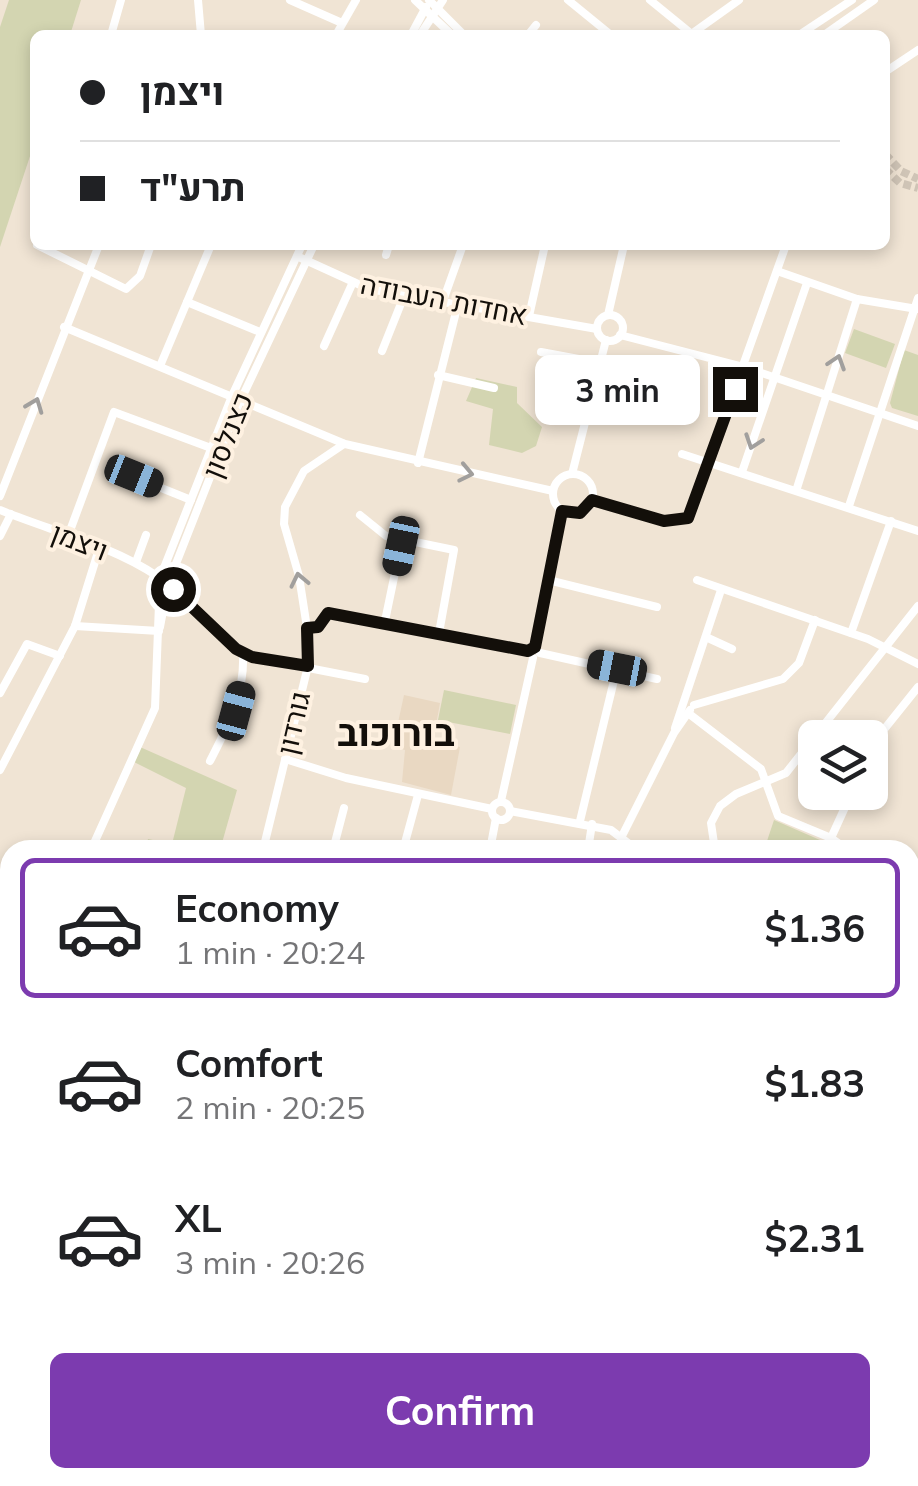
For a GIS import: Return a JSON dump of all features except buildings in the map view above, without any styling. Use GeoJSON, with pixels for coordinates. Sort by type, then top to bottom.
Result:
{"type":"FeatureCollection","features":[{"type":"Feature","properties":{"kind":"street"},"geometry":{"type":"LineString","coordinates":[[112,30],[121,0]]}},
{"type":"Feature","properties":{"kind":"street"},"geometry":{"type":"LineString","coordinates":[[198,0],[201,30]]}},
{"type":"Feature","properties":{"kind":"street"},"geometry":{"type":"LineString","coordinates":[[290,0],[342,23]]}},
{"type":"Feature","properties":{"kind":"street"},"geometry":{"type":"LineString","coordinates":[[338,30],[356,0]]}},
{"type":"Feature","properties":{"kind":"street"},"geometry":{"type":"LineString","coordinates":[[416,0],[432,5],[459,30]]}},
{"type":"Feature","properties":{"kind":"street"},"geometry":{"type":"LineString","coordinates":[[568,0],[605,30]]}},
{"type":"Feature","properties":{"kind":"street"},"geometry":{"type":"LineString","coordinates":[[650,0],[685,30]]}},
{"type":"Feature","properties":{"kind":"street"},"geometry":{"type":"LineString","coordinates":[[698,30],[740,0]]}},
{"type":"Feature","properties":{"kind":"street"},"geometry":{"type":"LineString","coordinates":[[807,30],[852,0]]}},
{"type":"Feature","properties":{"kind":"street"},"geometry":{"type":"LineString","coordinates":[[833,30],[874,0]]}},
{"type":"Feature","properties":{"kind":"street"},"geometry":{"type":"LineString","coordinates":[[414,30],[432,5]]}},
{"type":"Feature","properties":{"kind":"street"},"geometry":{"type":"LineString","coordinates":[[422,30],[432,5]]}},
{"type":"Feature","properties":{"kind":"street"},"geometry":{"type":"LineString","coordinates":[[432,5],[449,30]]}},
{"type":"Feature","properties":{"kind":"street"},"geometry":{"type":"LineString","coordinates":[[532,30],[536,25]]}},
{"type":"Feature","properties":{"kind":"street"},"geometry":{"type":"LineString","coordinates":[[890,69],[918,50]]}},
{"type":"Feature","properties":{"kind":"street"},"geometry":{"type":"LineString","coordinates":[[45,250],[120,287],[132,286],[149,250]]}},
{"type":"Feature","properties":{"kind":"street"},"geometry":{"type":"LineString","coordinates":[[0,496],[97,250]]}},
{"type":"Feature","properties":{"kind":"street"},"geometry":{"type":"LineString","coordinates":[[160,366],[209,250]]}},
{"type":"Feature","properties":{"kind":"street","name":"כצנלסון"},"geometry":{"type":"LineString","coordinates":[[164,581],[260,332],[299,250]]}},
{"type":"Feature","properties":{"kind":"street","name":"כצנלסון"},"geometry":{"type":"LineString","coordinates":[[96,840],[155,708],[164,581],[191,500],[211,448],[311,250]]}},
{"type":"Feature","properties":{"kind":"street"},"geometry":{"type":"LineString","coordinates":[[314,250],[314,257],[324,268]]}},
{"type":"Feature","properties":{"kind":"street"},"geometry":{"type":"LineString","coordinates":[[386,256],[388,250]]}},
{"type":"Feature","properties":{"kind":"street"},"geometry":{"type":"LineString","coordinates":[[442,301],[461,250]]}},
{"type":"Feature","properties":{"kind":"street"},"geometry":{"type":"LineString","coordinates":[[529,316],[544,250]]}},
{"type":"Feature","properties":{"kind":"street"},"geometry":{"type":"LineString","coordinates":[[606,340],[596,329],[608,315],[623,250]]}},
{"type":"Feature","properties":{"kind":"street"},"geometry":{"type":"LineString","coordinates":[[592,500],[664,521],[688,518],[784,250]]}},
{"type":"Feature","properties":{"kind":"street","name":"אחדות העבודה"},"geometry":{"type":"LineString","coordinates":[[295,258],[353,282],[404,296],[596,329]]}},
{"type":"Feature","properties":{"kind":"street"},"geometry":{"type":"LineString","coordinates":[[777,271],[858,299],[916,309]]}},
{"type":"Feature","properties":{"kind":"street"},"geometry":{"type":"LineString","coordinates":[[324,346],[353,282]]}},
{"type":"Feature","properties":{"kind":"street"},"geometry":{"type":"LineString","coordinates":[[742,472],[807,283]]}},
{"type":"Feature","properties":{"kind":"street"},"geometry":{"type":"LineString","coordinates":[[382,351],[404,296]]}},
{"type":"Feature","properties":{"kind":"street"},"geometry":{"type":"LineString","coordinates":[[849,506],[918,298]]}},
{"type":"Feature","properties":{"kind":"street"},"geometry":{"type":"LineString","coordinates":[[796,488],[858,299]]}},
{"type":"Feature","properties":{"kind":"street"},"geometry":{"type":"LineString","coordinates":[[186,302],[260,332]]}},
{"type":"Feature","properties":{"kind":"street"},"geometry":{"type":"LineString","coordinates":[[418,463],[458,304]]}},
{"type":"Feature","properties":{"kind":"street"},"geometry":{"type":"LineString","coordinates":[[608,315],[620,320],[620,335]]}},
{"type":"Feature","properties":{"kind":"street"},"geometry":{"type":"LineString","coordinates":[[64,327],[345,444],[553,491]]}},
{"type":"Feature","properties":{"kind":"street"},"geometry":{"type":"LineString","coordinates":[[606,340],[620,335],[680,349],[918,426]]}},
{"type":"Feature","properties":{"kind":"street"},"geometry":{"type":"LineString","coordinates":[[572,474],[606,340]]}},
{"type":"Feature","properties":{"kind":"street"},"geometry":{"type":"LineString","coordinates":[[541,352],[600,363]]}},
{"type":"Feature","properties":{"kind":"street"},"geometry":{"type":"LineString","coordinates":[[438,374],[494,388]]}},
{"type":"Feature","properties":{"kind":"street"},"geometry":{"type":"LineString","coordinates":[[592,392],[642,402]]}},
{"type":"Feature","properties":{"kind":"street"},"geometry":{"type":"LineString","coordinates":[[68,536],[114,412],[211,448]]}},
{"type":"Feature","properties":{"kind":"street","name":"גורדון"},"geometry":{"type":"LineString","coordinates":[[265,840],[308,666],[307,628],[299,576],[284,524],[285,507],[304,471],[345,444]]}},
{"type":"Feature","properties":{"kind":"street"},"geometry":{"type":"LineString","coordinates":[[682,454],[796,488],[918,531]]}},
{"type":"Feature","properties":{"kind":"street"},"geometry":{"type":"LineString","coordinates":[[553,491],[560,479],[572,474],[589,482],[592,500]]}},
{"type":"Feature","properties":{"kind":"street"},"geometry":{"type":"LineString","coordinates":[[134,476],[191,500]]}},
{"type":"Feature","properties":{"kind":"street"},"geometry":{"type":"LineString","coordinates":[[491,840],[562,511],[553,491]]}},
{"type":"Feature","properties":{"kind":"street"},"geometry":{"type":"LineString","coordinates":[[562,511],[580,513],[592,500]]}},
{"type":"Feature","properties":{"kind":"street","name":"ויצמן"},"geometry":{"type":"LineString","coordinates":[[0,510],[136,562],[164,581],[243,652]]}},
{"type":"Feature","properties":{"kind":"street"},"geometry":{"type":"LineString","coordinates":[[0,536],[11,514]]}},
{"type":"Feature","properties":{"kind":"street"},"geometry":{"type":"LineString","coordinates":[[360,515],[386,536],[454,550],[439,633]]}},
{"type":"Feature","properties":{"kind":"street"},"geometry":{"type":"LineString","coordinates":[[851,633],[891,521]]}},
{"type":"Feature","properties":{"kind":"street"},"geometry":{"type":"LineString","coordinates":[[136,562],[146,535]]}},
{"type":"Feature","properties":{"kind":"street"},"geometry":{"type":"LineString","coordinates":[[385,621],[402,539]]}},
{"type":"Feature","properties":{"kind":"street"},"geometry":{"type":"LineString","coordinates":[[0,770],[75,626],[99,549]]}},
{"type":"Feature","properties":{"kind":"street"},"geometry":{"type":"LineString","coordinates":[[95,560],[110,552]]}},
{"type":"Feature","properties":{"kind":"street"},"geometry":{"type":"LineString","coordinates":[[548,580],[657,607]]}},
{"type":"Feature","properties":{"kind":"street"},"geometry":{"type":"LineString","coordinates":[[696,580],[868,638],[918,664]]}},
{"type":"Feature","properties":{"kind":"street"},"geometry":{"type":"LineString","coordinates":[[674,733],[683,696],[708,638],[721,590]]}},
{"type":"Feature","properties":{"kind":"street"},"geometry":{"type":"LineString","coordinates":[[714,840],[712,823],[720,806],[736,794],[768,784],[794,765],[916,609]]}},
{"type":"Feature","properties":{"kind":"street"},"geometry":{"type":"LineString","coordinates":[[307,628],[318,627],[328,613],[385,621],[657,679]]}},
{"type":"Feature","properties":{"kind":"street"},"geometry":{"type":"LineString","coordinates":[[621,838],[674,733],[691,709],[783,679],[799,663],[815,620]]}},
{"type":"Feature","properties":{"kind":"street"},"geometry":{"type":"LineString","coordinates":[[75,626],[159,631]]}},
{"type":"Feature","properties":{"kind":"street"},"geometry":{"type":"LineString","coordinates":[[708,638],[732,649]]}},
{"type":"Feature","properties":{"kind":"street"},"geometry":{"type":"LineString","coordinates":[[868,638],[879,657]]}},
{"type":"Feature","properties":{"kind":"street"},"geometry":{"type":"LineString","coordinates":[[0,693],[27,644],[60,656]]}},
{"type":"Feature","properties":{"kind":"street"},"geometry":{"type":"LineString","coordinates":[[210,760],[236,711],[244,678],[243,652],[364,680]]}},
{"type":"Feature","properties":{"kind":"street"},"geometry":{"type":"LineString","coordinates":[[580,821],[617,668]]}},
{"type":"Feature","properties":{"kind":"street"},"geometry":{"type":"LineString","coordinates":[[888,728],[918,687]]}},
{"type":"Feature","properties":{"kind":"street"},"geometry":{"type":"LineString","coordinates":[[683,696],[691,709],[756,764],[768,784],[778,816],[834,840]]}},
{"type":"Feature","properties":{"kind":"street"},"geometry":{"type":"LineString","coordinates":[[285,758],[505,819],[510,811]]}},
{"type":"Feature","properties":{"kind":"street"},"geometry":{"type":"LineString","coordinates":[[406,840],[418,794]]}},
{"type":"Feature","properties":{"kind":"street"},"geometry":{"type":"LineString","coordinates":[[501,802],[510,811],[592,824],[624,840]]}},
{"type":"Feature","properties":{"kind":"street"},"geometry":{"type":"LineString","coordinates":[[336,840],[344,808]]}},
{"type":"Feature","properties":{"kind":"street"},"geometry":{"type":"LineString","coordinates":[[831,838],[844,810]]}},
{"type":"Feature","properties":{"kind":"street"},"geometry":{"type":"LineString","coordinates":[[590,840],[592,824]]}},
{"type":"Feature","properties":{"kind":"shaded area"},"geometry":{"type":"Polygon","coordinates":[[[404,695],[440,703],[433,742],[460,747],[451,795],[402,782],[405,750],[393,746],[404,695]]]}},
{"type":"Feature","properties":{"kind":"green space"},"geometry":{"type":"Polygon","coordinates":[[[9,0],[81,0],[72,30],[30,30],[30,156],[0,247],[0,27],[9,0]]]}},
{"type":"Feature","properties":{"kind":"green space"},"geometry":{"type":"Polygon","coordinates":[[[854,329],[895,344],[886,368],[845,353],[854,329]]]}},
{"type":"Feature","properties":{"kind":"green space"},"geometry":{"type":"Polygon","coordinates":[[[904,350],[918,355],[918,416],[892,408],[890,403],[904,350]]]}},
{"type":"Feature","properties":{"kind":"green space"},"geometry":{"type":"Polygon","coordinates":[[[476,378],[517,387],[517,403],[542,427],[536,446],[522,453],[489,445],[493,409],[466,401],[476,378]]]}},
{"type":"Feature","properties":{"kind":"green space"},"geometry":{"type":"Polygon","coordinates":[[[444,690],[516,705],[510,734],[438,720],[444,690]]]}},
{"type":"Feature","properties":{"kind":"green space"},"geometry":{"type":"Polygon","coordinates":[[[140,747],[237,790],[223,840],[173,840],[186,788],[132,761],[140,747]]]}},
{"type":"Feature","properties":{"kind":"green space"},"geometry":{"type":"Polygon","coordinates":[[[774,820],[820,840],[767,840],[774,820]]]}},
{"type":"Feature","properties":{"kind":"tunnel"},"geometry":{"type":"LineString","coordinates":[[890,159],[901,171],[918,179]]}},
{"type":"Feature","properties":{"kind":"tunnel"},"geometry":{"type":"LineString","coordinates":[[890,174],[900,183],[918,188]]}},
{"type":"Feature","properties":{"kind":"district","name":"בורוכוב"},"geometry":{"type":"Point","coordinates":[396,732]}},
{"type":"Feature","properties":{"kind":"route"},"geometry":{"type":"LineString","coordinates":[[173,589],[236,649],[252,657],[308,666],[307,628],[318,627],[328,613],[528,651],[535,647],[562,511],[580,513],[592,500],[664,521],[688,518],[735,389]]}}]}
